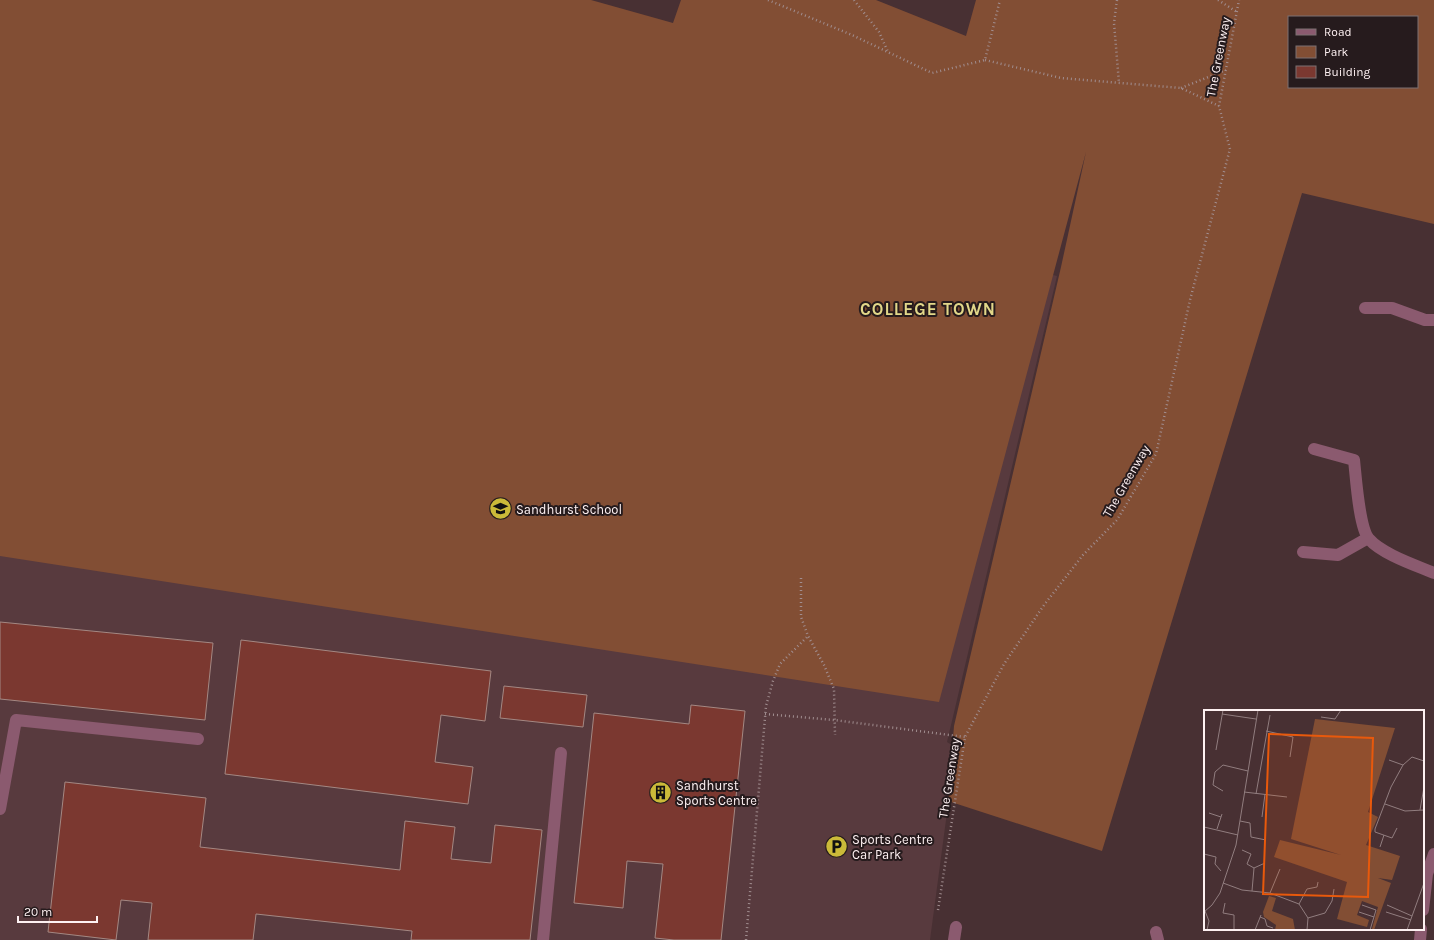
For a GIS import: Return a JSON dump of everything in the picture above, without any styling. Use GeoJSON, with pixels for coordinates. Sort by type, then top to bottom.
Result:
{"type":"FeatureCollection","features":[{"type":"Feature","properties":{"kind":"street"},"geometry":{"type":"LineString","coordinates":[[1365,308],[1392,308],[1425,320],[1434,320]]}},
{"type":"Feature","properties":{"kind":"street"},"geometry":{"type":"LineString","coordinates":[[1314,449],[1354,460],[1362,524],[1368,538],[1380,549],[1434,573]]}},
{"type":"Feature","properties":{"kind":"street"},"geometry":{"type":"LineString","coordinates":[[1303,552],[1338,555],[1368,538]]}},
{"type":"Feature","properties":{"kind":"street"},"geometry":{"type":"LineString","coordinates":[[0,810],[16,720],[198,739]]}},
{"type":"Feature","properties":{"kind":"street"},"geometry":{"type":"LineString","coordinates":[[543,940],[561,752]]}},
{"type":"Feature","properties":{"kind":"street"},"geometry":{"type":"LineString","coordinates":[[1424,892],[1425,873],[1434,854]]}},
{"type":"Feature","properties":{"kind":"street"},"geometry":{"type":"LineString","coordinates":[[954,940],[956,927]]}},
{"type":"Feature","properties":{"kind":"street"},"geometry":{"type":"LineString","coordinates":[[1420,940],[1421,930]]}},
{"type":"Feature","properties":{"kind":"path"},"geometry":{"type":"LineString","coordinates":[[768,0],[888,52],[932,73],[985,60],[1062,78],[1181,88],[1219,106]]}},
{"type":"Feature","properties":{"kind":"path"},"geometry":{"type":"LineString","coordinates":[[854,0],[879,32],[888,52]]}},
{"type":"Feature","properties":{"kind":"path"},"geometry":{"type":"LineString","coordinates":[[985,60],[1000,0]]}},
{"type":"Feature","properties":{"kind":"path"},"geometry":{"type":"LineString","coordinates":[[1117,0],[1114,23],[1119,83]]}},
{"type":"Feature","properties":{"kind":"path"},"geometry":{"type":"LineString","coordinates":[[1218,0],[1237,12]]}},
{"type":"Feature","properties":{"kind":"path","name":"The Greenway"},"geometry":{"type":"LineString","coordinates":[[938,910],[965,737],[1004,664],[1044,605],[1083,554],[1117,520],[1156,454],[1190,300],[1230,149],[1219,106],[1239,0]]}},
{"type":"Feature","properties":{"kind":"path"},"geometry":{"type":"LineString","coordinates":[[1181,88],[1226,70]]}},
{"type":"Feature","properties":{"kind":"path"},"geometry":{"type":"LineString","coordinates":[[801,578],[801,617],[808,636],[824,665],[834,689],[835,735]]}},
{"type":"Feature","properties":{"kind":"path"},"geometry":{"type":"LineString","coordinates":[[746,940],[766,706],[773,681],[780,664],[808,636]]}},
{"type":"Feature","properties":{"kind":"path"},"geometry":{"type":"LineString","coordinates":[[766,714],[834,720],[965,737]]}},
{"type":"Feature","properties":{"kind":"shaded area","name":"Sandhurst School"},"geometry":{"type":"Polygon","coordinates":[[[0,0],[1057,276],[947,742],[955,747],[956,753],[930,940],[0,940],[0,0]]]}},
{"type":"Feature","properties":{"kind":"green space","name":"Sandhurst School"},"geometry":{"type":"Polygon","coordinates":[[[0,0],[591,0],[673,23],[681,0],[876,0],[966,36],[976,0],[1434,0],[1434,224],[1302,193],[1102,851],[948,801],[954,726],[1061,267],[1086,152],[939,702],[0,556],[0,0]]]}},
{"type":"Feature","properties":{"kind":"building"},"geometry":{"type":"Polygon","coordinates":[[[0,622],[213,643],[205,720],[0,699],[0,622]]]}},
{"type":"Feature","properties":{"kind":"building"},"geometry":{"type":"Polygon","coordinates":[[[241,640],[491,671],[485,721],[441,715],[435,762],[473,767],[468,804],[225,774],[241,640]]]}},
{"type":"Feature","properties":{"kind":"building"},"geometry":{"type":"Polygon","coordinates":[[[504,686],[587,695],[583,727],[500,718],[504,686]]]}},
{"type":"Feature","properties":{"kind":"building","name":"Sandhurst Sports Centre"},"geometry":{"type":"Polygon","coordinates":[[[691,705],[745,711],[721,940],[674,940],[655,938],[663,864],[627,861],[623,908],[574,903],[594,713],[689,724],[691,705]]]}},
{"type":"Feature","properties":{"kind":"building"},"geometry":{"type":"Polygon","coordinates":[[[65,782],[206,798],[200,847],[400,870],[405,821],[455,827],[451,859],[491,863],[495,825],[542,830],[530,940],[411,940],[412,931],[256,914],[253,940],[148,940],[152,903],[121,900],[116,940],[48,932],[65,782]]]}},
{"type":"Feature","properties":{"kind":"place","name":"Sandhurst School"},"geometry":{"type":"Point","coordinates":[501,509]}},
{"type":"Feature","properties":{"kind":"place","name":"Sandhurst Sports Centre"},"geometry":{"type":"Point","coordinates":[661,792]}},
{"type":"Feature","properties":{"kind":"place","name":"Sports Centre Car Park"},"geometry":{"type":"Point","coordinates":[836,846]}},
{"type":"Feature","properties":{"kind":"district","name":"COLLEGE TOWN"},"geometry":{"type":"Point","coordinates":[928,309]}}]}
